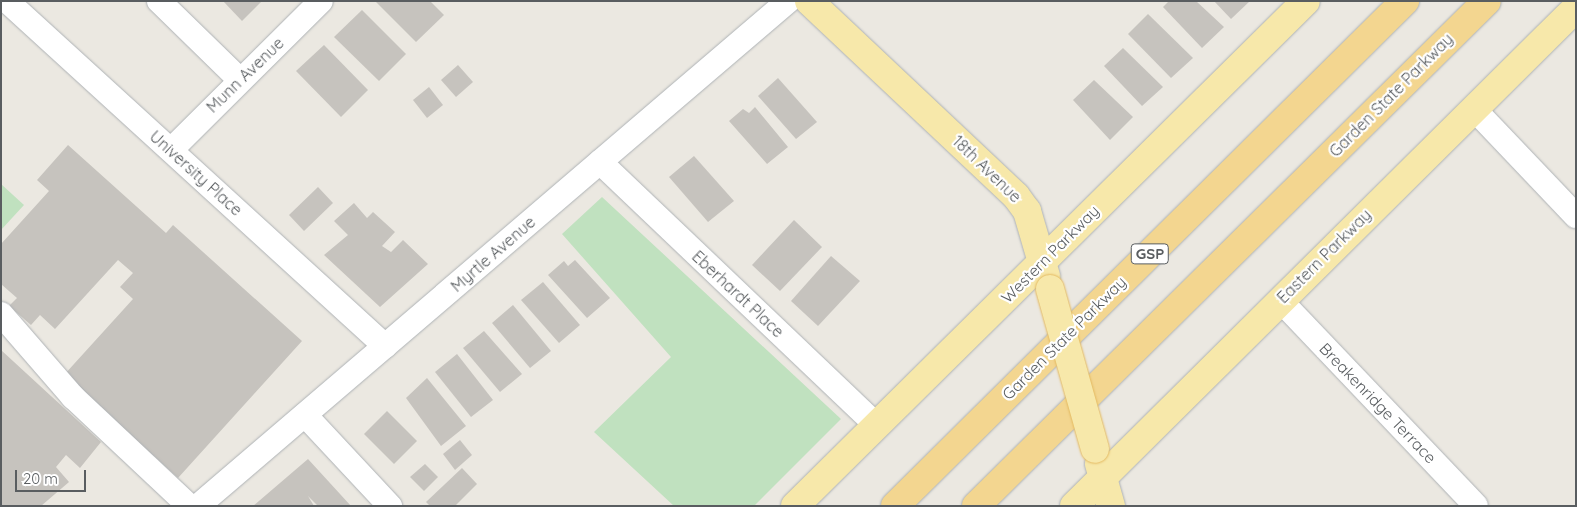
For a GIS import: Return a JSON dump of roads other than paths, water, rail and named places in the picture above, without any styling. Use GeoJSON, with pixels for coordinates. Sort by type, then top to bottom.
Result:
{"type":"FeatureCollection","features":[{"type":"Feature","properties":{"kind":"highway","name":"Garden State Parkway"},"geometry":{"type":"LineString","coordinates":[[895,506],[1405,1]]}},
{"type":"Feature","properties":{"kind":"highway","name":"Garden State Parkway"},"geometry":{"type":"LineString","coordinates":[[976,506],[1486,1]]}},
{"type":"Feature","properties":{"kind":"main road","name":"18th Avenue"},"geometry":{"type":"LineString","coordinates":[[809,1],[1016,196],[1027,211],[1111,506]]}},
{"type":"Feature","properties":{"kind":"main road","name":"Western Parkway"},"geometry":{"type":"LineString","coordinates":[[795,506],[1306,1]]}},
{"type":"Feature","properties":{"kind":"main road","name":"Eastern Parkway"},"geometry":{"type":"LineString","coordinates":[[1074,506],[1576,8]]}},
{"type":"Feature","properties":{"kind":"street","name":"University Place"},"geometry":{"type":"LineString","coordinates":[[6,1],[385,346]]}},
{"type":"Feature","properties":{"kind":"street"},"geometry":{"type":"LineString","coordinates":[[159,1],[240,80]]}},
{"type":"Feature","properties":{"kind":"street","name":"Munn Avenue"},"geometry":{"type":"LineString","coordinates":[[171,150],[321,1]]}},
{"type":"Feature","properties":{"kind":"street","name":"Myrtle Avenue"},"geometry":{"type":"LineString","coordinates":[[198,506],[788,1]]}},
{"type":"Feature","properties":{"kind":"street"},"geometry":{"type":"LineString","coordinates":[[1474,109],[1576,216]]}},
{"type":"Feature","properties":{"kind":"street","name":"Eberhardt Place"},"geometry":{"type":"LineString","coordinates":[[600,162],[876,425]]}},
{"type":"Feature","properties":{"kind":"street","name":"Breakenridge Terrace"},"geometry":{"type":"LineString","coordinates":[[1280,300],[1476,506]]}},
{"type":"Feature","properties":{"kind":"street"},"geometry":{"type":"LineString","coordinates":[[1,314],[42,364],[189,506]]}},
{"type":"Feature","properties":{"kind":"street"},"geometry":{"type":"LineString","coordinates":[[305,414],[390,506]]}}]}
